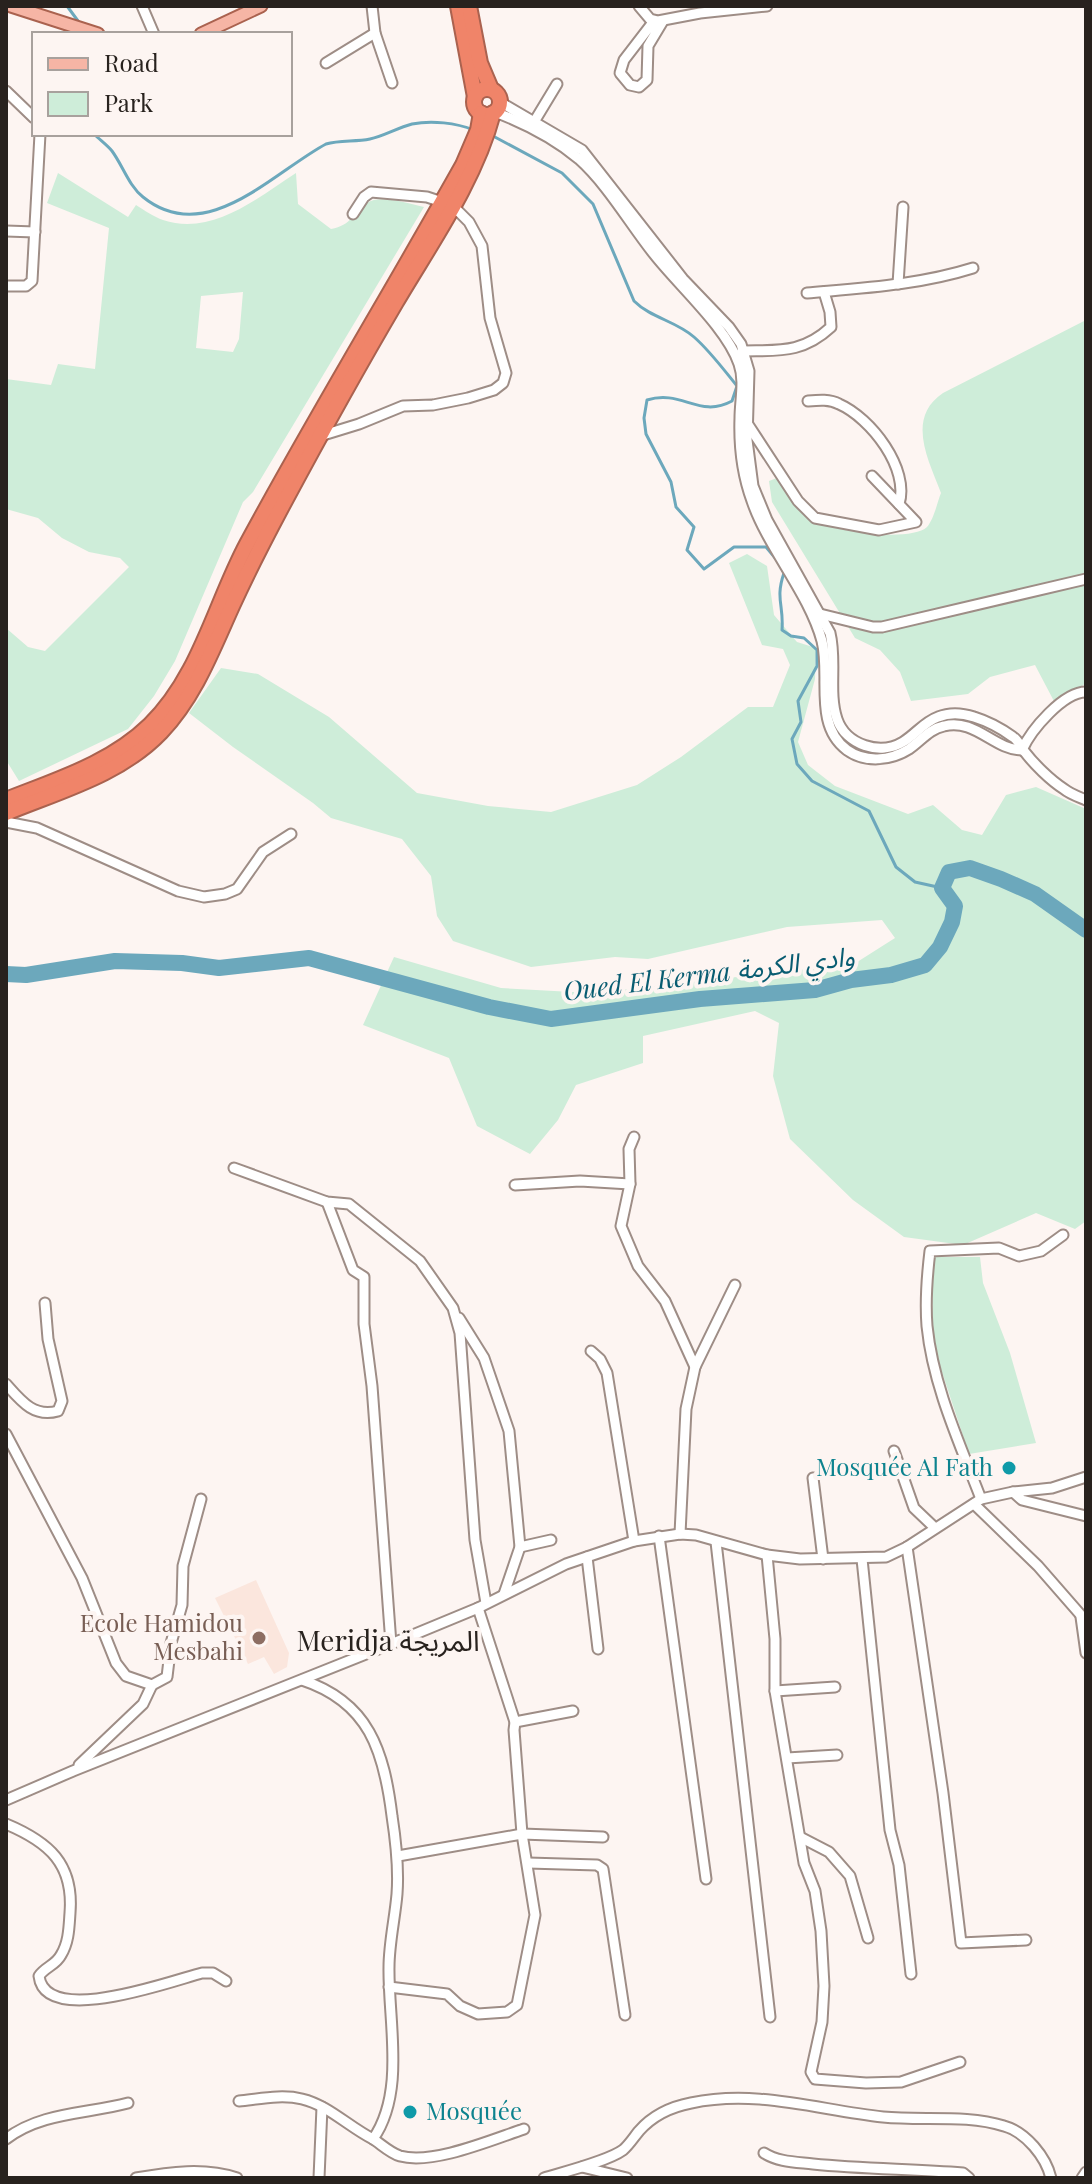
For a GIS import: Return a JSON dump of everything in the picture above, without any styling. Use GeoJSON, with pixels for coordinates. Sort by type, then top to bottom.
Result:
{"type":"FeatureCollection","features":[{"type":"Feature","properties":{"kind":"highway"},"geometry":{"type":"LineString","coordinates":[[458,6],[475,106],[490,116]]}},
{"type":"Feature","properties":{"kind":"highway"},"geometry":{"type":"LineString","coordinates":[[6,813],[115,767],[145,747],[170,722],[200,677],[242,584],[480,141],[496,93],[491,89],[480,63],[469,6]]}},
{"type":"Feature","properties":{"kind":"highway"},"geometry":{"type":"LineString","coordinates":[[475,97],[480,91],[491,89]]}},
{"type":"Feature","properties":{"kind":"highway"},"geometry":{"type":"LineString","coordinates":[[6,800],[108,757],[149,726],[172,701],[189,673],[238,561],[281,479],[447,204]]}},
{"type":"Feature","properties":{"kind":"main road"},"geometry":{"type":"LineString","coordinates":[[11,6],[91,32]]}},
{"type":"Feature","properties":{"kind":"main road"},"geometry":{"type":"LineString","coordinates":[[205,32],[257,7]]}},
{"type":"Feature","properties":{"kind":"street"},"geometry":{"type":"LineString","coordinates":[[142,6],[153,32]]}},
{"type":"Feature","properties":{"kind":"street"},"geometry":{"type":"LineString","coordinates":[[372,6],[375,33],[392,83]]}},
{"type":"Feature","properties":{"kind":"street"},"geometry":{"type":"LineString","coordinates":[[639,6],[658,21]]}},
{"type":"Feature","properties":{"kind":"street"},"geometry":{"type":"LineString","coordinates":[[658,21],[648,46],[647,80],[644,85],[633,87],[622,77],[622,66],[658,21],[767,6]]}},
{"type":"Feature","properties":{"kind":"street"},"geometry":{"type":"LineString","coordinates":[[326,63],[375,33]]}},
{"type":"Feature","properties":{"kind":"street"},"geometry":{"type":"LineString","coordinates":[[534,122],[557,84]]}},
{"type":"Feature","properties":{"kind":"street"},"geometry":{"type":"LineString","coordinates":[[6,91],[32,116]]}},
{"type":"Feature","properties":{"kind":"street"},"geometry":{"type":"LineString","coordinates":[[490,116],[534,122],[576,145],[590,158],[683,279],[736,336],[749,389],[749,466],[758,501],[821,614],[832,643],[834,705],[837,720],[845,733],[857,743],[872,748],[888,748],[902,743],[928,721],[957,713],[984,721],[1014,737],[1022,750],[1064,789],[1086,800]]}},
{"type":"Feature","properties":{"kind":"street"},"geometry":{"type":"LineString","coordinates":[[490,116],[552,140],[583,163],[655,257],[739,351],[742,377],[739,439],[746,483],[762,525],[795,583],[821,638],[826,710],[837,740],[846,750],[871,759],[885,759],[911,748],[944,725],[958,724],[1022,750]]}},
{"type":"Feature","properties":{"kind":"street"},"geometry":{"type":"LineString","coordinates":[[6,286],[26,286],[32,281],[40,136]]}},
{"type":"Feature","properties":{"kind":"street"},"geometry":{"type":"LineString","coordinates":[[320,436],[403,406],[433,405],[468,398],[494,390],[503,383],[505,367],[490,318],[482,246],[469,222],[447,204],[427,197],[371,192],[353,214]]}},
{"type":"Feature","properties":{"kind":"street"},"geometry":{"type":"LineString","coordinates":[[898,284],[903,207]]}},
{"type":"Feature","properties":{"kind":"street"},"geometry":{"type":"LineString","coordinates":[[6,231],[35,232]]}},
{"type":"Feature","properties":{"kind":"street"},"geometry":{"type":"LineString","coordinates":[[807,293],[898,284],[973,268]]}},
{"type":"Feature","properties":{"kind":"street"},"geometry":{"type":"LineString","coordinates":[[739,351],[787,350],[818,339],[831,327],[824,292]]}},
{"type":"Feature","properties":{"kind":"street"},"geometry":{"type":"LineString","coordinates":[[808,401],[836,402],[881,440],[901,478],[903,491],[899,504]]}},
{"type":"Feature","properties":{"kind":"street"},"geometry":{"type":"LineString","coordinates":[[747,422],[798,501],[815,518],[879,530],[916,522],[872,476]]}},
{"type":"Feature","properties":{"kind":"street"},"geometry":{"type":"LineString","coordinates":[[808,612],[882,627],[1086,579]]}},
{"type":"Feature","properties":{"kind":"street"},"geometry":{"type":"LineString","coordinates":[[1022,750],[1028,737],[1047,715],[1077,692],[1086,692]]}},
{"type":"Feature","properties":{"kind":"street"},"geometry":{"type":"LineString","coordinates":[[6,822],[37,828],[178,891],[204,897],[237,889],[263,852],[291,834]]}},
{"type":"Feature","properties":{"kind":"street"},"geometry":{"type":"LineString","coordinates":[[634,1137],[629,1149],[630,1184],[621,1226],[638,1266],[665,1301],[695,1367]]}},
{"type":"Feature","properties":{"kind":"street"},"geometry":{"type":"LineString","coordinates":[[234,1168],[327,1202],[349,1204],[420,1261],[453,1308],[484,1358],[509,1431],[520,1547],[504,1594]]}},
{"type":"Feature","properties":{"kind":"street"},"geometry":{"type":"LineString","coordinates":[[515,1185],[580,1181],[630,1184]]}},
{"type":"Feature","properties":{"kind":"street"},"geometry":{"type":"LineString","coordinates":[[327,1202],[353,1270],[364,1277],[364,1324],[372,1386],[391,1644]]}},
{"type":"Feature","properties":{"kind":"street"},"geometry":{"type":"LineString","coordinates":[[1063,1235],[1041,1251],[1019,1256],[999,1248],[930,1251],[926,1289],[927,1327],[933,1359],[977,1502],[1084,1618],[1086,1653]]}},
{"type":"Feature","properties":{"kind":"street"},"geometry":{"type":"LineString","coordinates":[[680,1534],[686,1409],[695,1367],[735,1285]]}},
{"type":"Feature","properties":{"kind":"street"},"geometry":{"type":"LineString","coordinates":[[6,1384],[20,1401],[36,1412],[48,1414],[58,1411],[62,1401],[48,1339],[45,1303]]}},
{"type":"Feature","properties":{"kind":"street"},"geometry":{"type":"LineString","coordinates":[[389,1987],[447,1994],[460,2006],[478,2014],[507,2012],[517,2005],[535,1915],[522,1834],[515,1722],[482,1605],[460,1333],[453,1308]]}},
{"type":"Feature","properties":{"kind":"street"},"geometry":{"type":"LineString","coordinates":[[591,1351],[600,1359],[607,1373],[634,1541]]}},
{"type":"Feature","properties":{"kind":"street"},"geometry":{"type":"LineString","coordinates":[[6,1434],[82,1578],[116,1663],[126,1676],[152,1685]]}},
{"type":"Feature","properties":{"kind":"street"},"geometry":{"type":"LineString","coordinates":[[894,1451],[914,1508],[935,1528]]}},
{"type":"Feature","properties":{"kind":"street"},"geometry":{"type":"LineString","coordinates":[[6,1800],[391,1644],[587,1557],[634,1541],[659,1536],[696,1535],[767,1555],[823,1559],[886,1557],[977,1502],[1013,1492],[1052,1488],[1086,1477]]}},
{"type":"Feature","properties":{"kind":"street"},"geometry":{"type":"LineString","coordinates":[[813,1478],[823,1559]]}},
{"type":"Feature","properties":{"kind":"street"},"geometry":{"type":"LineString","coordinates":[[1013,1492],[1022,1500],[1086,1516]]}},
{"type":"Feature","properties":{"kind":"street"},"geometry":{"type":"LineString","coordinates":[[73,1771],[143,1704],[152,1685],[167,1677],[171,1643],[182,1605],[183,1566],[201,1499]]}},
{"type":"Feature","properties":{"kind":"street"},"geometry":{"type":"LineString","coordinates":[[659,1536],[706,1879]]}},
{"type":"Feature","properties":{"kind":"street"},"geometry":{"type":"LineString","coordinates":[[520,1547],[551,1540]]}},
{"type":"Feature","properties":{"kind":"street"},"geometry":{"type":"LineString","coordinates":[[716,1542],[770,2017]]}},
{"type":"Feature","properties":{"kind":"street"},"geometry":{"type":"LineString","coordinates":[[907,1547],[943,1793],[961,1943],[1026,1940]]}},
{"type":"Feature","properties":{"kind":"street"},"geometry":{"type":"LineString","coordinates":[[767,1555],[775,1639],[775,1691],[804,1863],[815,1891],[824,1972],[822,2022],[811,2066],[815,2079],[901,2082],[960,2062]]}},
{"type":"Feature","properties":{"kind":"street"},"geometry":{"type":"LineString","coordinates":[[587,1557],[598,1649]]}},
{"type":"Feature","properties":{"kind":"street"},"geometry":{"type":"LineString","coordinates":[[862,1559],[890,1830],[899,1865],[911,1974]]}},
{"type":"Feature","properties":{"kind":"street"},"geometry":{"type":"LineString","coordinates":[[301,1679],[325,1687],[345,1702],[367,1728],[379,1747],[388,1783],[398,1856],[389,1987],[392,2069],[388,2109],[373,2139]]}},
{"type":"Feature","properties":{"kind":"street"},"geometry":{"type":"LineString","coordinates":[[775,1691],[835,1687]]}},
{"type":"Feature","properties":{"kind":"street"},"geometry":{"type":"LineString","coordinates":[[515,1722],[573,1711]]}},
{"type":"Feature","properties":{"kind":"street"},"geometry":{"type":"LineString","coordinates":[[787,1758],[837,1755]]}},
{"type":"Feature","properties":{"kind":"street"},"geometry":{"type":"LineString","coordinates":[[6,1824],[54,1853],[65,1868],[69,1884],[69,1935],[57,1962],[39,1976],[44,1989],[53,1995],[72,1999],[105,2000],[202,1973],[213,1973],[226,1981]]}},
{"type":"Feature","properties":{"kind":"street"},"geometry":{"type":"LineString","coordinates":[[398,1856],[522,1834],[603,1837]]}},
{"type":"Feature","properties":{"kind":"street"},"geometry":{"type":"LineString","coordinates":[[800,1837],[829,1852],[850,1876],[868,1938]]}},
{"type":"Feature","properties":{"kind":"street"},"geometry":{"type":"LineString","coordinates":[[528,1863],[597,1865],[603,1869],[625,2015]]}},
{"type":"Feature","properties":{"kind":"street"},"geometry":{"type":"LineString","coordinates":[[239,2101],[284,2097],[302,2099],[322,2107],[398,2156],[418,2157],[467,2147],[524,2129]]}},
{"type":"Feature","properties":{"kind":"street"},"geometry":{"type":"LineString","coordinates":[[544,2178],[611,2157],[625,2148],[651,2118],[665,2111],[689,2103],[752,2098],[783,2099],[885,2117],[974,2120],[1007,2126],[1037,2150],[1051,2178]]}},
{"type":"Feature","properties":{"kind":"street"},"geometry":{"type":"LineString","coordinates":[[6,2138],[69,2112],[95,2112],[128,2103]]}},
{"type":"Feature","properties":{"kind":"street"},"geometry":{"type":"LineString","coordinates":[[319,2178],[322,2107]]}},
{"type":"Feature","properties":{"kind":"street"},"geometry":{"type":"LineString","coordinates":[[764,2153],[773,2159],[855,2173],[941,2171],[963,2173],[969,2178]]}},
{"type":"Feature","properties":{"kind":"street"},"geometry":{"type":"LineString","coordinates":[[582,2167],[627,2178]]}},
{"type":"Feature","properties":{"kind":"street"},"geometry":{"type":"LineString","coordinates":[[136,2178],[197,2171],[224,2173],[237,2178]]}},
{"type":"Feature","properties":{"kind":"street"},"geometry":{"type":"LineString","coordinates":[[1082,2178],[1086,2172]]}},
{"type":"Feature","properties":{"kind":"shaded area","name":"Ecole Hamidou Mesbahi"},"geometry":{"type":"Polygon","coordinates":[[[256,1580],[289,1653],[287,1667],[274,1674],[264,1657],[248,1664],[215,1598],[256,1580]]]}},
{"type":"Feature","properties":{"kind":"green space"},"geometry":{"type":"Polygon","coordinates":[[[58,173],[128,217],[136,205],[163,220],[181,224],[199,223],[234,212],[296,173],[298,204],[331,229],[348,222],[373,200],[395,200],[424,207],[253,492],[243,502],[175,661],[154,696],[128,729],[19,781],[6,760],[6,628],[28,647],[45,651],[129,567],[120,558],[89,552],[62,538],[38,518],[6,509],[6,379],[51,385],[58,364],[95,369],[109,228],[47,203],[58,173]],[[243,292],[201,296],[196,348],[233,352],[239,339],[243,292]]]}},
{"type":"Feature","properties":{"kind":"green space"},"geometry":{"type":"Polygon","coordinates":[[[1086,320],[1086,683],[1056,705],[1035,665],[990,677],[968,694],[911,701],[900,672],[880,650],[855,638],[772,502],[769,481],[777,478],[807,517],[831,527],[886,535],[918,532],[929,524],[941,493],[923,440],[925,414],[932,403],[943,393],[1086,320]]]}},
{"type":"Feature","properties":{"kind":"green space"},"geometry":{"type":"Polygon","coordinates":[[[747,554],[767,566],[774,615],[797,642],[816,648],[815,679],[798,742],[808,765],[835,786],[908,814],[933,805],[962,830],[982,835],[1006,795],[1036,787],[1086,809],[1086,1221],[1075,1229],[1036,1213],[963,1245],[904,1237],[853,1200],[790,1139],[773,1076],[779,1023],[755,1011],[643,1036],[643,1063],[576,1085],[558,1120],[530,1154],[477,1126],[449,1058],[363,1025],[394,957],[501,988],[591,993],[854,964],[895,938],[882,920],[787,927],[648,959],[615,957],[531,967],[453,941],[437,916],[431,876],[402,839],[331,818],[189,713],[221,668],[258,674],[329,717],[417,793],[488,806],[551,812],[637,785],[748,707],[773,707],[790,665],[783,649],[762,645],[729,563],[747,554]]]}},
{"type":"Feature","properties":{"kind":"green space"},"geometry":{"type":"Polygon","coordinates":[[[933,1257],[980,1257],[983,1283],[1010,1353],[1036,1443],[969,1454],[940,1366],[932,1328],[933,1257]]]}},
{"type":"Feature","properties":{"kind":"waterway"},"geometry":{"type":"LineString","coordinates":[[67,6],[81,25]]}},
{"type":"Feature","properties":{"kind":"waterway"},"geometry":{"type":"LineString","coordinates":[[96,136],[112,151],[143,197],[167,211],[191,214],[214,210],[238,200],[326,144],[370,139],[420,123],[444,123],[474,130]]}},
{"type":"Feature","properties":{"kind":"waterway"},"geometry":{"type":"LineString","coordinates":[[493,136],[562,173],[593,204],[634,301],[694,337],[737,386],[732,401],[720,406],[700,406],[670,398],[647,400],[644,418],[646,434],[671,482],[676,507],[694,527],[687,550],[704,569],[734,547],[766,547],[776,559]]}},
{"type":"Feature","properties":{"kind":"waterway"},"geometry":{"type":"LineString","coordinates":[[780,565],[784,573],[780,596],[782,630],[791,636],[804,638],[817,650],[817,666],[798,701],[801,722],[792,739],[797,764],[812,781],[869,811],[896,867],[915,882],[942,888]]}},
{"type":"Feature","properties":{"kind":"waterway","name":"Oued El Kerma وادي الكرمة"},"geometry":{"type":"LineString","coordinates":[[6,974],[26,975],[115,961],[182,963],[219,968],[309,958],[489,1007],[551,1019],[700,999],[815,990],[925,965],[940,947],[952,922],[955,906],[942,888],[949,872],[970,868],[1035,894],[1086,930]]}},
{"type":"Feature","properties":{"kind":"place","name":"Mosquée Al Fath"},"geometry":{"type":"Point","coordinates":[1009,1468]}},
{"type":"Feature","properties":{"kind":"place","name":"Ecole Hamidou Mesbahi"},"geometry":{"type":"Point","coordinates":[259,1638]}},
{"type":"Feature","properties":{"kind":"place","name":"Mosquée"},"geometry":{"type":"Point","coordinates":[410,2112]}},
{"type":"Feature","properties":{"kind":"district","name":"Meridja المريجة"},"geometry":{"type":"Point","coordinates":[388,1641]}}]}
